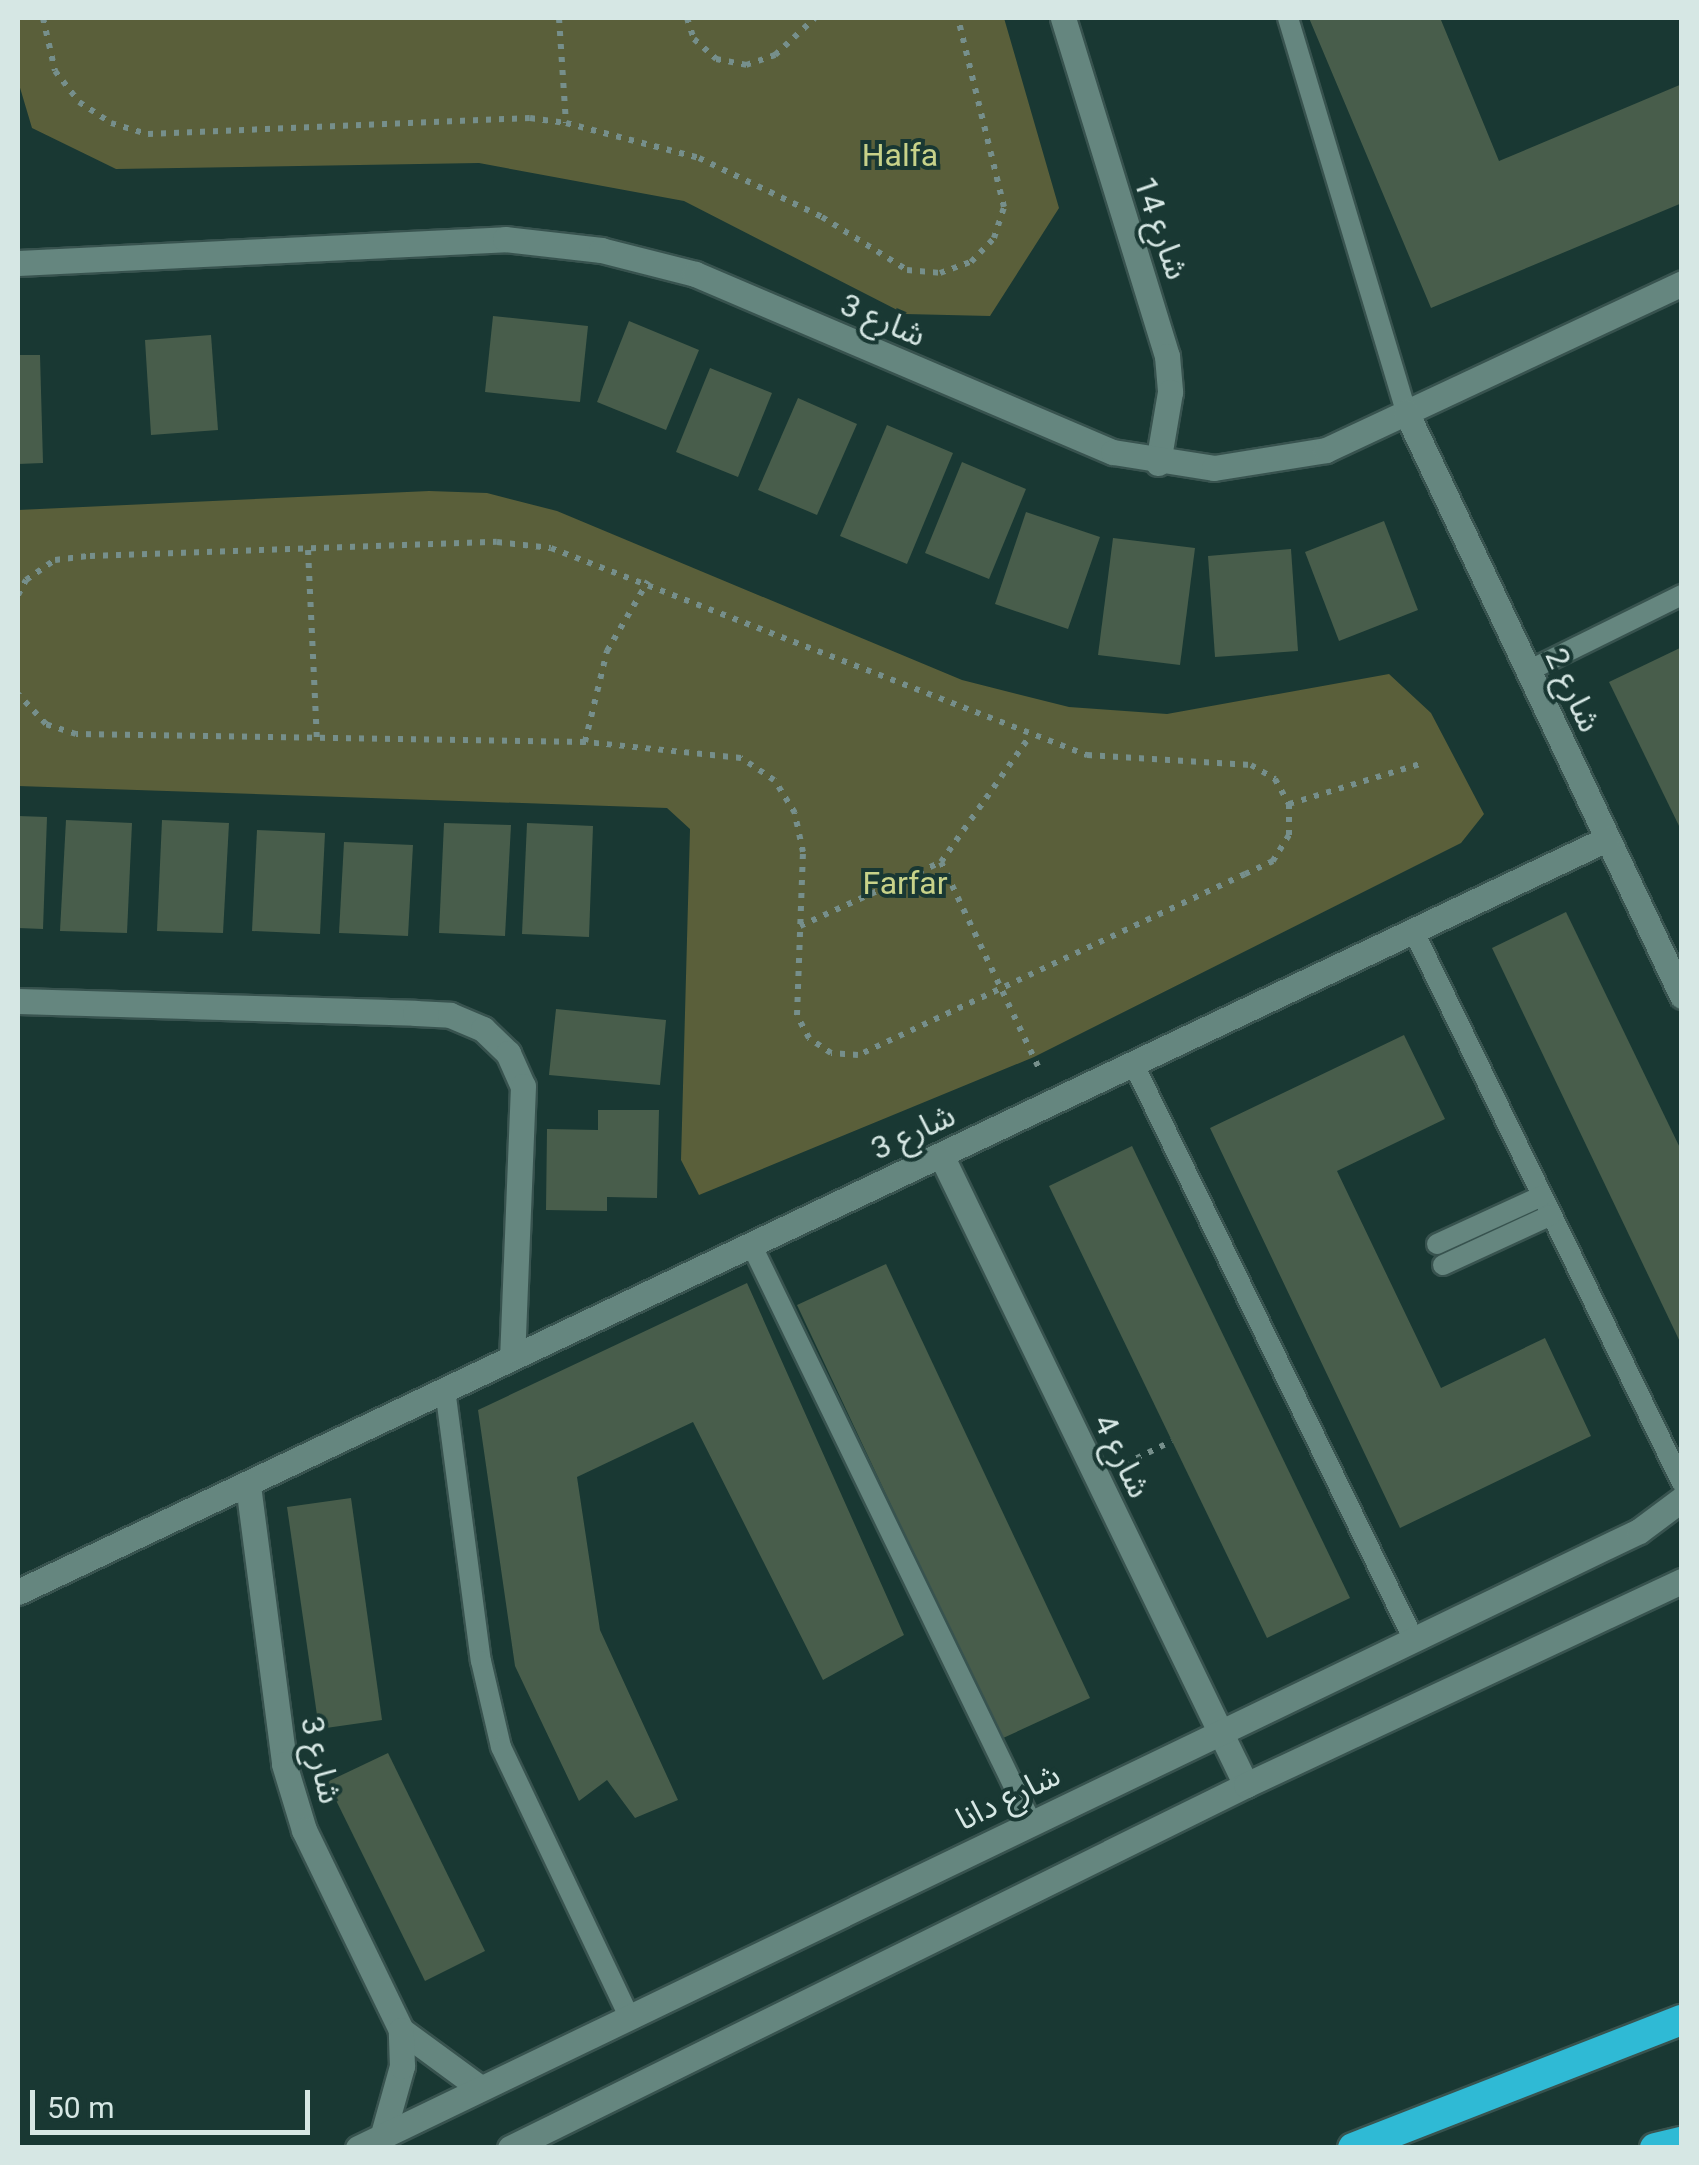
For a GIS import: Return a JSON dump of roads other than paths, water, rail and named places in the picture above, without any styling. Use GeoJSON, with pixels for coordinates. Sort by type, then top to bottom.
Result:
{"type":"FeatureCollection","features":[{"type":"Feature","properties":{"kind":"highway"},"geometry":{"type":"LineString","coordinates":[[1353,2148],[1682,2020]]}},
{"type":"Feature","properties":{"kind":"highway"},"geometry":{"type":"LineString","coordinates":[[1654,2148],[1682,2142]]}},
{"type":"Feature","properties":{"kind":"street","name":"شارع 14"},"geometry":{"type":"LineString","coordinates":[[1063,18],[1167,356],[1170,392],[1158,463]]}},
{"type":"Feature","properties":{"kind":"street","name":"شارع 3"},"geometry":{"type":"LineString","coordinates":[[18,263],[505,239],[601,250],[694,274],[1070,436],[1158,463],[1270,464],[1326,450],[1682,283]]}},
{"type":"Feature","properties":{"kind":"street","name":"شارع 2"},"geometry":{"type":"LineString","coordinates":[[1406,412],[1682,996]]}},
{"type":"Feature","properties":{"kind":"street","name":"شارع 3"},"geometry":{"type":"LineString","coordinates":[[18,1592],[1608,839]]}},
{"type":"Feature","properties":{"kind":"street"},"geometry":{"type":"LineString","coordinates":[[18,1001],[415,1012],[450,1015],[483,1029],[508,1054],[523,1086],[512,1358]]}},
{"type":"Feature","properties":{"kind":"street","name":"شارع 4"},"geometry":{"type":"LineString","coordinates":[[941,1155],[1246,1785]]}},
{"type":"Feature","properties":{"kind":"street","name":"شارع 3"},"geometry":{"type":"LineString","coordinates":[[248,1485],[284,1764],[304,1830],[401,2030],[402,2066],[384,2134]]}},
{"type":"Feature","properties":{"kind":"street","name":"شارع دانا"},"geometry":{"type":"LineString","coordinates":[[358,2148],[1639,1531],[1682,1499]]}},
{"type":"Feature","properties":{"kind":"street"},"geometry":{"type":"LineString","coordinates":[[510,2148],[1246,1785],[1682,1581]]}},
{"type":"Feature","properties":{"kind":"street","name":"شارع 3"},"geometry":{"type":"LineString","coordinates":[[401,2030],[479,2087]]}},
{"type":"Feature","properties":{"kind":"lane"},"geometry":{"type":"LineString","coordinates":[[1288,18],[1406,412]]}},
{"type":"Feature","properties":{"kind":"lane"},"geometry":{"type":"LineString","coordinates":[[1528,671],[1682,594]]}},
{"type":"Feature","properties":{"kind":"lane"},"geometry":{"type":"LineString","coordinates":[[1413,930],[1682,1483]]}},
{"type":"Feature","properties":{"kind":"lane"},"geometry":{"type":"LineString","coordinates":[[1133,1063],[1412,1638]]}},
{"type":"Feature","properties":{"kind":"lane"},"geometry":{"type":"LineString","coordinates":[[1436,1244],[1542,1196]]}},
{"type":"Feature","properties":{"kind":"lane"},"geometry":{"type":"LineString","coordinates":[[1443,1265],[1552,1215]]}},
{"type":"Feature","properties":{"kind":"lane"},"geometry":{"type":"LineString","coordinates":[[752,1244],[1031,1822]]}},
{"type":"Feature","properties":{"kind":"lane"},"geometry":{"type":"LineString","coordinates":[[445,1389],[481,1661],[501,1748],[628,2015]]}},
{"type":"Feature","properties":{"kind":"park label","name":"Halfa"},"geometry":{"type":"Point","coordinates":[900,155]}},
{"type":"Feature","properties":{"kind":"park label","name":"Farfar"},"geometry":{"type":"Point","coordinates":[905,883]}}]}
